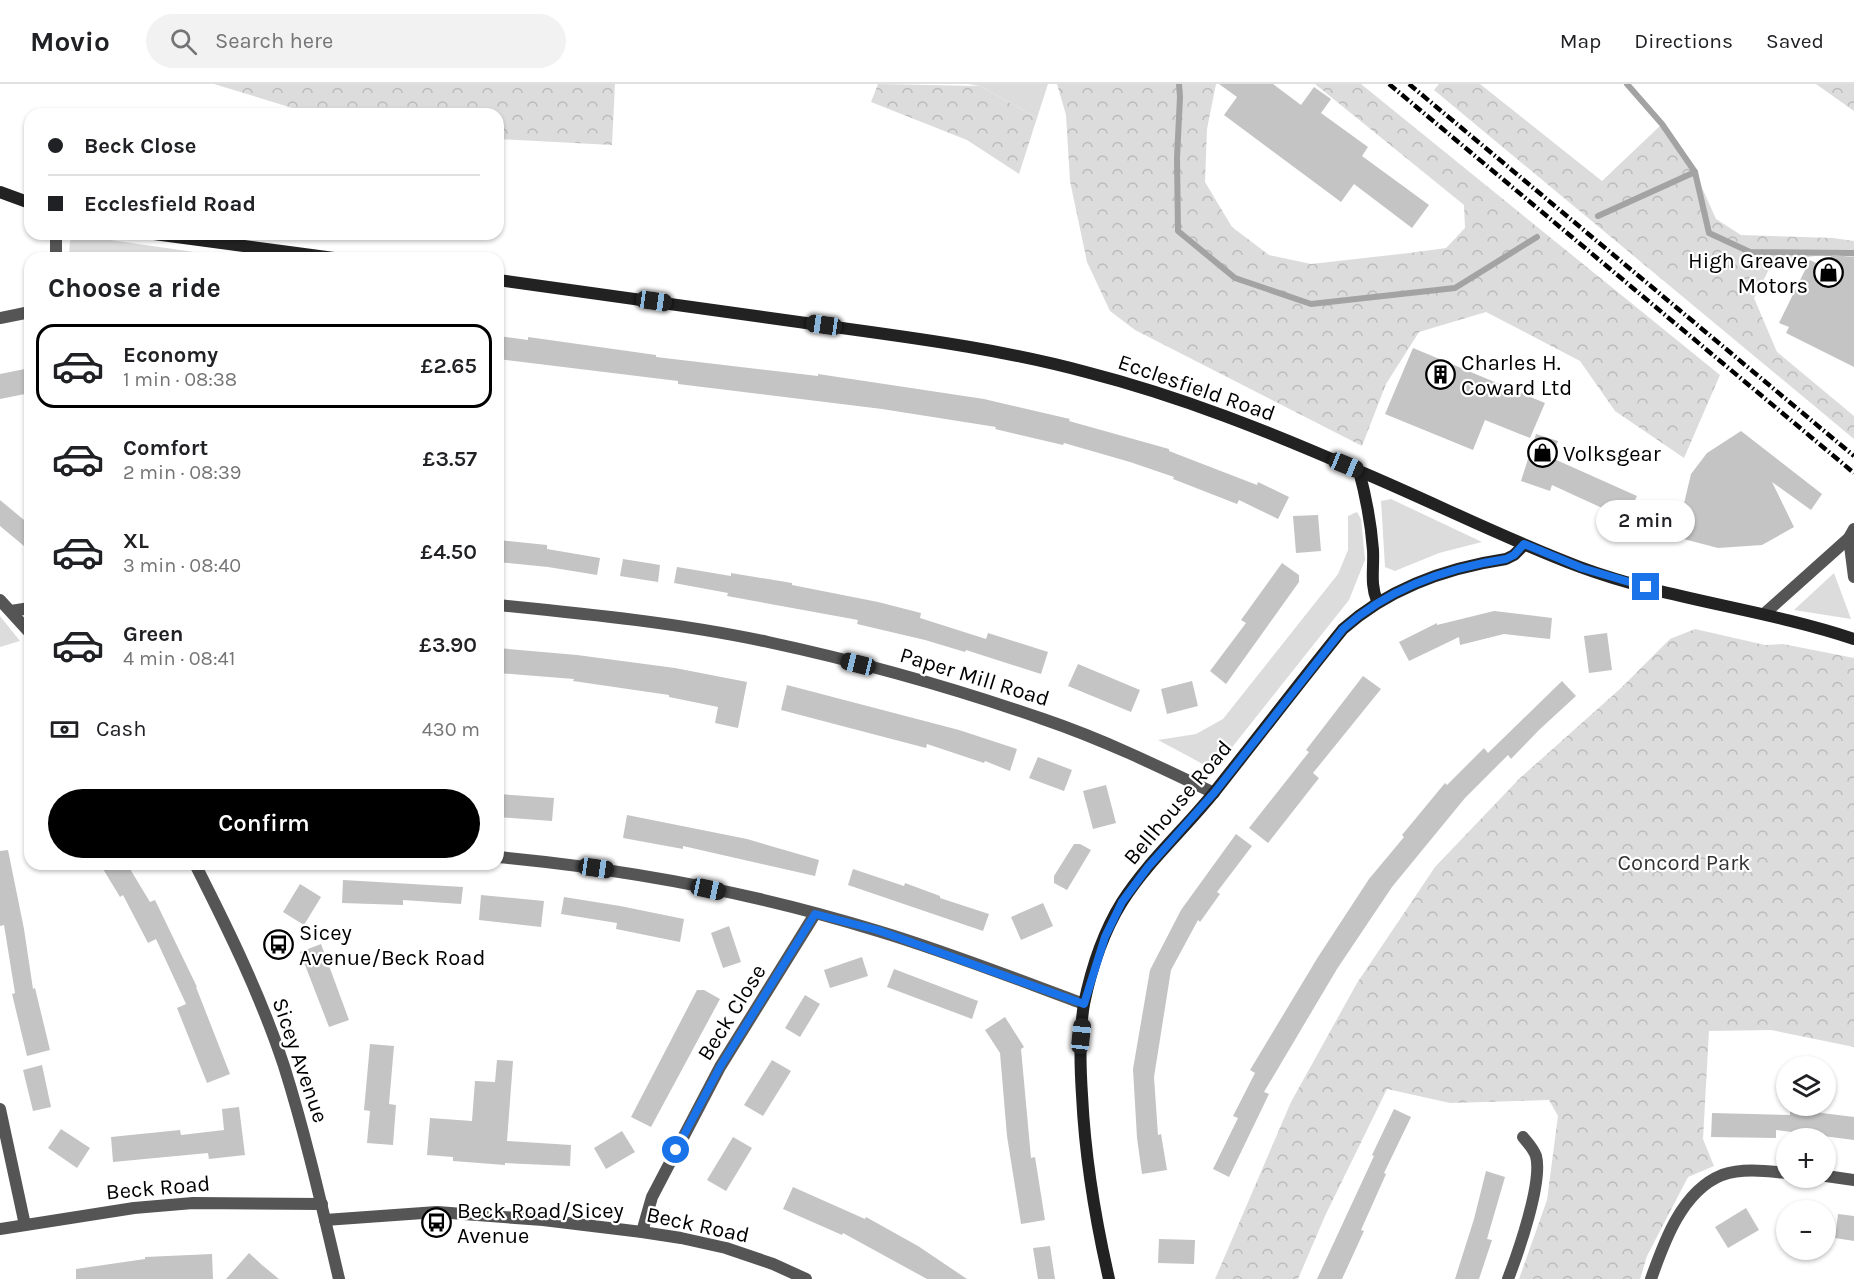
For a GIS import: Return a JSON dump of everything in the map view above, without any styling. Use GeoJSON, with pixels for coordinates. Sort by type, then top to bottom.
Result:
{"type":"FeatureCollection","features":[{"type":"Feature","properties":{"kind":"main road"},"geometry":{"type":"LineString","coordinates":[[0,192],[24,201]]}},
{"type":"Feature","properties":{"kind":"main road"},"geometry":{"type":"LineString","coordinates":[[187,240],[253,252]]}},
{"type":"Feature","properties":{"kind":"main road","name":"Ecclesfield Road"},"geometry":{"type":"LineString","coordinates":[[504,281],[735,312],[1005,353],[1084,371],[1165,394],[1229,417],[1582,568],[1688,599],[1764,614],[1854,639]]}},
{"type":"Feature","properties":{"kind":"main road"},"geometry":{"type":"LineString","coordinates":[[1359,471],[1370,515],[1373,554],[1371,579],[1377,602]]}},
{"type":"Feature","properties":{"kind":"main road","name":"Bellhouse Road"},"geometry":{"type":"LineString","coordinates":[[1109,1279],[1096,1220],[1084,1140],[1081,1036],[1084,1004],[1105,937],[1122,902],[1148,867],[1214,793],[1343,629],[1377,602],[1413,584],[1451,570],[1506,559],[1514,555],[1524,544]]}},
{"type":"Feature","properties":{"kind":"street"},"geometry":{"type":"LineString","coordinates":[[0,318],[24,313]]}},
{"type":"Feature","properties":{"kind":"street"},"geometry":{"type":"LineString","coordinates":[[1851,533],[1854,577]]}},
{"type":"Feature","properties":{"kind":"street"},"geometry":{"type":"LineString","coordinates":[[1764,614],[1851,533]]}},
{"type":"Feature","properties":{"kind":"street"},"geometry":{"type":"LineString","coordinates":[[0,600],[24,626]]}},
{"type":"Feature","properties":{"kind":"street","name":"Paper Mill Road"},"geometry":{"type":"LineString","coordinates":[[504,606],[694,628],[767,642],[881,669],[1044,719],[1140,757],[1214,793]]}},
{"type":"Feature","properties":{"kind":"street"},"geometry":{"type":"LineString","coordinates":[[11,611],[24,609]]}},
{"type":"Feature","properties":{"kind":"street"},"geometry":{"type":"LineString","coordinates":[[504,858],[618,871],[742,896],[815,914],[877,930],[919,944],[1084,1004]]}},
{"type":"Feature","properties":{"kind":"street","name":"Sicey Avenue"},"geometry":{"type":"LineString","coordinates":[[198,870],[257,996],[283,1064],[302,1125],[339,1279]]}},
{"type":"Feature","properties":{"kind":"street","name":"Beck Close"},"geometry":{"type":"LineString","coordinates":[[642,1232],[652,1197],[720,1067],[815,914]]}},
{"type":"Feature","properties":{"kind":"street"},"geometry":{"type":"LineString","coordinates":[[0,1109],[25,1225]]}},
{"type":"Feature","properties":{"kind":"street"},"geometry":{"type":"LineString","coordinates":[[1508,1279],[1536,1180],[1536,1158],[1532,1147],[1523,1137]]}},
{"type":"Feature","properties":{"kind":"street"},"geometry":{"type":"LineString","coordinates":[[1651,1279],[1675,1222],[1687,1203],[1713,1180],[1738,1172],[1758,1170],[1776,1172]]}},
{"type":"Feature","properties":{"kind":"street"},"geometry":{"type":"LineString","coordinates":[[1836,1177],[1854,1180]]}},
{"type":"Feature","properties":{"kind":"street","name":"Beck Road"},"geometry":{"type":"LineString","coordinates":[[0,1229],[123,1210],[194,1203],[322,1204]]}},
{"type":"Feature","properties":{"kind":"street","name":"Beck Road"},"geometry":{"type":"LineString","coordinates":[[325,1220],[437,1212],[543,1220],[642,1232],[726,1248],[773,1264],[806,1279]]}},
{"type":"Feature","properties":{"kind":"green space"},"geometry":{"type":"Polygon","coordinates":[[[214,84],[615,84],[612,145],[504,139],[504,108],[292,108],[214,84]]]}},
{"type":"Feature","properties":{"kind":"green space"},"geometry":{"type":"Polygon","coordinates":[[[878,84],[980,86],[1037,118],[1019,174],[967,140],[871,102],[878,84]]]}},
{"type":"Feature","properties":{"kind":"green space"},"geometry":{"type":"Polygon","coordinates":[[[968,84],[1048,84],[1037,118],[980,86],[968,84]]]}},
{"type":"Feature","properties":{"kind":"green space"},"geometry":{"type":"Polygon","coordinates":[[[1057,84],[1216,84],[1207,129],[1205,182],[1232,227],[1269,255],[1311,264],[1446,248],[1465,228],[1464,205],[1315,84],[1361,84],[1720,375],[1684,458],[1615,411],[1580,361],[1486,312],[1419,332],[1386,384],[1362,446],[1135,330],[1110,311],[1087,262],[1070,181],[1066,115],[1057,84]]]}},
{"type":"Feature","properties":{"kind":"green space"},"geometry":{"type":"Polygon","coordinates":[[[1439,84],[1480,84],[1602,181],[1662,124],[1695,172],[1716,219],[1741,235],[1833,238],[1854,241],[1854,257],[1830,254],[1773,262],[1754,298],[1777,352],[1854,416],[1854,439],[1434,90],[1439,84]]]}},
{"type":"Feature","properties":{"kind":"green space"},"geometry":{"type":"Polygon","coordinates":[[[1816,84],[1854,84],[1854,111],[1816,84]]]}},
{"type":"Feature","properties":{"kind":"green space"},"geometry":{"type":"Polygon","coordinates":[[[111,240],[194,252],[69,252],[70,241],[111,240]]]}},
{"type":"Feature","properties":{"kind":"green space"},"geometry":{"type":"Polygon","coordinates":[[[1391,499],[1482,542],[1439,553],[1395,571],[1385,567],[1381,501],[1391,499]]]}},
{"type":"Feature","properties":{"kind":"green space"},"geometry":{"type":"Polygon","coordinates":[[[1357,512],[1361,519],[1365,560],[1349,600],[1214,770],[1158,740],[1196,734],[1223,719],[1338,574],[1348,550],[1348,516],[1357,512]]]}},
{"type":"Feature","properties":{"kind":"green space"},"geometry":{"type":"Polygon","coordinates":[[[1834,573],[1851,619],[1794,610],[1834,573]]]}},
{"type":"Feature","properties":{"kind":"green space"},"geometry":{"type":"Polygon","coordinates":[[[0,616],[20,641],[0,647],[0,616]]]}},
{"type":"Feature","properties":{"kind":"green space","name":"Concord Park"},"geometry":{"type":"Polygon","coordinates":[[[1695,629],[1765,645],[1783,644],[1854,658],[1854,1047],[1771,1030],[1709,1031],[1703,1139],[1714,1166],[1688,1177],[1647,1256],[1640,1279],[1519,1279],[1547,1200],[1558,1116],[1549,1100],[1450,1103],[1387,1089],[1325,1216],[1298,1279],[1215,1279],[1291,1102],[1357,983],[1435,867],[1519,779],[1621,688],[1670,639],[1695,629]]]}},
{"type":"Feature","properties":{"kind":"building"},"geometry":{"type":"Polygon","coordinates":[[[1219,84],[1273,84],[1301,105],[1314,87],[1331,99],[1321,113],[1368,147],[1362,156],[1429,205],[1412,228],[1354,184],[1341,202],[1224,115],[1237,97],[1219,84]]]}},
{"type":"Feature","properties":{"kind":"building"},"geometry":{"type":"Polygon","coordinates":[[[1833,255],[1854,257],[1854,367],[1786,333],[1789,327],[1779,323],[1810,260],[1820,265],[1833,255]]]}},
{"type":"Feature","properties":{"kind":"building"},"geometry":{"type":"Polygon","coordinates":[[[504,337],[528,340],[528,337],[656,355],[656,357],[818,376],[818,374],[984,399],[1070,419],[1069,421],[1169,449],[1169,451],[1257,485],[1258,482],[1289,497],[1278,519],[1239,500],[1237,504],[1173,479],[1174,477],[1130,462],[1064,443],[1063,445],[995,429],[996,427],[882,409],[678,384],[678,381],[504,360],[504,337]]]}},
{"type":"Feature","properties":{"kind":"building","name":"Charles H. Coward Ltd"},"geometry":{"type":"Polygon","coordinates":[[[1413,348],[1545,403],[1530,438],[1485,420],[1473,450],[1385,414],[1413,348]]]}},
{"type":"Feature","properties":{"kind":"building"},"geometry":{"type":"Polygon","coordinates":[[[24,369],[24,394],[0,399],[0,374],[24,369]]]}},
{"type":"Feature","properties":{"kind":"building"},"geometry":{"type":"Polygon","coordinates":[[[1741,431],[1822,494],[1811,510],[1772,482],[1794,527],[1762,545],[1718,548],[1676,537],[1691,474],[1707,453],[1741,431]]]}},
{"type":"Feature","properties":{"kind":"building"},"geometry":{"type":"Polygon","coordinates":[[[1536,434],[1558,441],[1552,458],[1637,496],[1626,519],[1552,485],[1550,491],[1521,481],[1536,434]]]}},
{"type":"Feature","properties":{"kind":"building"},"geometry":{"type":"Polygon","coordinates":[[[0,500],[24,520],[24,546],[0,526],[0,500]]]}},
{"type":"Feature","properties":{"kind":"building"},"geometry":{"type":"Polygon","coordinates":[[[1318,515],[1321,551],[1296,553],[1293,516],[1318,515]]]}},
{"type":"Feature","properties":{"kind":"building"},"geometry":{"type":"Polygon","coordinates":[[[504,541],[547,545],[547,549],[600,558],[597,575],[504,563],[504,541]]]}},
{"type":"Feature","properties":{"kind":"building"},"geometry":{"type":"Polygon","coordinates":[[[623,559],[660,565],[658,582],[620,576],[623,559]]]}},
{"type":"Feature","properties":{"kind":"building"},"geometry":{"type":"Polygon","coordinates":[[[1282,563],[1299,575],[1299,582],[1226,684],[1210,671],[1246,623],[1241,620],[1282,563]]]}},
{"type":"Feature","properties":{"kind":"building"},"geometry":{"type":"Polygon","coordinates":[[[677,567],[792,583],[792,585],[878,602],[921,613],[920,618],[986,639],[988,633],[1048,652],[1041,674],[966,650],[965,652],[857,624],[858,620],[727,596],[728,593],[674,583],[677,567]]]}},
{"type":"Feature","properties":{"kind":"building"},"geometry":{"type":"Polygon","coordinates":[[[1494,611],[1552,618],[1550,639],[1504,634],[1460,645],[1459,637],[1409,661],[1399,642],[1437,623],[1437,625],[1494,611]]]}},
{"type":"Feature","properties":{"kind":"building"},"geometry":{"type":"Polygon","coordinates":[[[1607,633],[1612,670],[1589,673],[1584,636],[1607,633]]]}},
{"type":"Feature","properties":{"kind":"building"},"geometry":{"type":"Polygon","coordinates":[[[504,649],[577,655],[675,668],[747,682],[738,728],[715,723],[718,707],[669,697],[669,695],[573,681],[574,679],[504,673],[504,649]]]}},
{"type":"Feature","properties":{"kind":"building"},"geometry":{"type":"Polygon","coordinates":[[[1078,664],[1140,690],[1131,712],[1068,686],[1078,664]]]}},
{"type":"Feature","properties":{"kind":"building"},"geometry":{"type":"Polygon","coordinates":[[[1363,676],[1381,689],[1313,773],[1319,778],[1268,843],[1249,828],[1309,752],[1306,750],[1363,676]]]}},
{"type":"Feature","properties":{"kind":"building"},"geometry":{"type":"Polygon","coordinates":[[[1192,681],[1198,706],[1167,714],[1161,689],[1192,681]]]}},
{"type":"Feature","properties":{"kind":"building"},"geometry":{"type":"Polygon","coordinates":[[[1562,681],[1576,696],[1511,759],[1508,755],[1465,798],[1392,887],[1337,969],[1264,1092],[1269,1094],[1229,1177],[1213,1169],[1238,1118],[1233,1116],[1255,1073],[1250,1070],[1318,957],[1369,879],[1445,783],[1447,785],[1484,748],[1488,753],[1562,681]]]}},
{"type":"Feature","properties":{"kind":"building"},"geometry":{"type":"Polygon","coordinates":[[[787,685],[959,730],[1017,749],[1010,771],[927,744],[926,748],[781,710],[787,685]]]}},
{"type":"Feature","properties":{"kind":"building"},"geometry":{"type":"Polygon","coordinates":[[[1038,757],[1072,770],[1064,791],[1029,778],[1038,757]]]}},
{"type":"Feature","properties":{"kind":"building"},"geometry":{"type":"Polygon","coordinates":[[[1106,785],[1116,823],[1093,829],[1083,791],[1106,785]]]}},
{"type":"Feature","properties":{"kind":"building"},"geometry":{"type":"Polygon","coordinates":[[[504,794],[554,798],[552,821],[504,817],[504,794]]]}},
{"type":"Feature","properties":{"kind":"building"},"geometry":{"type":"Polygon","coordinates":[[[627,815],[747,839],[819,860],[815,876],[683,846],[683,849],[623,838],[627,815]]]}},
{"type":"Feature","properties":{"kind":"building"},"geometry":{"type":"Polygon","coordinates":[[[1236,834],[1252,846],[1217,892],[1220,894],[1200,922],[1198,920],[1171,970],[1154,1077],[1158,1135],[1161,1134],[1167,1170],[1142,1174],[1137,1138],[1133,1069],[1150,970],[1181,910],[1236,834]]]}},
{"type":"Feature","properties":{"kind":"building"},"geometry":{"type":"Polygon","coordinates":[[[1074,844],[1080,844],[1091,850],[1067,890],[1054,883],[1054,876],[1074,844]]]}},
{"type":"Feature","properties":{"kind":"building"},"geometry":{"type":"Polygon","coordinates":[[[8,850],[33,989],[35,988],[50,1050],[27,1056],[12,994],[15,993],[4,925],[0,926],[0,851],[8,850]]]}},
{"type":"Feature","properties":{"kind":"building"},"geometry":{"type":"Polygon","coordinates":[[[853,869],[904,886],[905,883],[940,896],[940,898],[989,914],[983,931],[848,885],[853,869]]]}},
{"type":"Feature","properties":{"kind":"building"},"geometry":{"type":"Polygon","coordinates":[[[104,870],[131,870],[150,902],[155,900],[197,987],[230,1074],[207,1083],[177,1008],[186,1004],[156,939],[148,943],[123,895],[120,897],[104,870]]]}},
{"type":"Feature","properties":{"kind":"building"},"geometry":{"type":"Polygon","coordinates":[[[343,880],[463,887],[461,904],[403,900],[403,905],[342,903],[343,880]]]}},
{"type":"Feature","properties":{"kind":"building"},"geometry":{"type":"Polygon","coordinates":[[[300,884],[321,897],[304,925],[283,912],[300,884]]]}},
{"type":"Feature","properties":{"kind":"building"},"geometry":{"type":"Polygon","coordinates":[[[481,895],[544,901],[541,927],[479,920],[481,895]]]}},
{"type":"Feature","properties":{"kind":"building"},"geometry":{"type":"Polygon","coordinates":[[[564,897],[684,919],[680,942],[616,929],[617,923],[561,914],[564,897]]]}},
{"type":"Feature","properties":{"kind":"building"},"geometry":{"type":"Polygon","coordinates":[[[1043,903],[1053,926],[1021,940],[1011,917],[1043,903]]]}},
{"type":"Feature","properties":{"kind":"building"},"geometry":{"type":"Polygon","coordinates":[[[729,926],[741,962],[723,968],[711,933],[729,926]]]}},
{"type":"Feature","properties":{"kind":"building"},"geometry":{"type":"Polygon","coordinates":[[[321,944],[349,1020],[329,1027],[300,952],[321,944]]]}},
{"type":"Feature","properties":{"kind":"building"},"geometry":{"type":"Polygon","coordinates":[[[862,957],[868,976],[830,988],[824,970],[862,957]]]}},
{"type":"Feature","properties":{"kind":"building"},"geometry":{"type":"Polygon","coordinates":[[[894,969],[978,1001],[972,1019],[887,987],[894,969]]]}},
{"type":"Feature","properties":{"kind":"building"},"geometry":{"type":"Polygon","coordinates":[[[697,990],[704,990],[720,999],[651,1127],[631,1117],[697,990]]]}},
{"type":"Feature","properties":{"kind":"building"},"geometry":{"type":"Polygon","coordinates":[[[805,995],[820,1004],[800,1037],[785,1028],[805,995]]]}},
{"type":"Feature","properties":{"kind":"building"},"geometry":{"type":"Polygon","coordinates":[[[1005,1017],[1024,1047],[1021,1049],[1031,1158],[1035,1157],[1045,1220],[1021,1224],[1007,1136],[1000,1053],[985,1030],[1005,1017]]]}},
{"type":"Feature","properties":{"kind":"building"},"geometry":{"type":"Polygon","coordinates":[[[370,1044],[394,1046],[389,1104],[396,1105],[393,1145],[367,1143],[370,1111],[364,1110],[370,1044]]]}},
{"type":"Feature","properties":{"kind":"building"},"geometry":{"type":"Polygon","coordinates":[[[497,1060],[513,1061],[507,1141],[571,1145],[570,1166],[453,1161],[453,1157],[427,1155],[430,1118],[472,1121],[475,1081],[495,1082],[497,1060]]]}},
{"type":"Feature","properties":{"kind":"building"},"geometry":{"type":"Polygon","coordinates":[[[772,1060],[791,1071],[763,1116],[744,1105],[772,1060]]]}},
{"type":"Feature","properties":{"kind":"building"},"geometry":{"type":"Polygon","coordinates":[[[42,1065],[51,1107],[33,1111],[23,1070],[42,1065]]]}},
{"type":"Feature","properties":{"kind":"building"},"geometry":{"type":"Polygon","coordinates":[[[239,1107],[245,1155],[209,1159],[208,1153],[113,1162],[111,1137],[180,1130],[181,1135],[224,1130],[222,1109],[239,1107]]]}},
{"type":"Feature","properties":{"kind":"building"},"geometry":{"type":"Polygon","coordinates":[[[1394,1109],[1411,1117],[1384,1173],[1386,1174],[1361,1230],[1364,1231],[1342,1279],[1317,1279],[1374,1156],[1372,1155],[1394,1109]]]}},
{"type":"Feature","properties":{"kind":"building"},"geometry":{"type":"Polygon","coordinates":[[[1712,1113],[1854,1117],[1854,1140],[1836,1138],[1836,1128],[1776,1128],[1776,1138],[1711,1137],[1712,1113]]]}},
{"type":"Feature","properties":{"kind":"building"},"geometry":{"type":"Polygon","coordinates":[[[61,1129],[90,1148],[77,1168],[48,1148],[61,1129]]]}},
{"type":"Feature","properties":{"kind":"building"},"geometry":{"type":"Polygon","coordinates":[[[622,1131],[635,1152],[606,1169],[594,1148],[622,1131]]]}},
{"type":"Feature","properties":{"kind":"building"},"geometry":{"type":"Polygon","coordinates":[[[733,1137],[752,1148],[726,1191],[707,1180],[733,1137]]]}},
{"type":"Feature","properties":{"kind":"building"},"geometry":{"type":"Polygon","coordinates":[[[1486,1171],[1505,1177],[1487,1239],[1492,1240],[1479,1279],[1455,1279],[1474,1219],[1486,1171]]]}},
{"type":"Feature","properties":{"kind":"building"},"geometry":{"type":"Polygon","coordinates":[[[793,1187],[865,1219],[866,1217],[918,1246],[967,1279],[927,1279],[843,1233],[842,1235],[783,1209],[793,1187]]]}},
{"type":"Feature","properties":{"kind":"building"},"geometry":{"type":"Polygon","coordinates":[[[1746,1208],[1759,1230],[1728,1248],[1715,1227],[1746,1208]]]}},
{"type":"Feature","properties":{"kind":"building"},"geometry":{"type":"Polygon","coordinates":[[[1838,1214],[1854,1216],[1854,1241],[1836,1238],[1838,1214]]]}},
{"type":"Feature","properties":{"kind":"building"},"geometry":{"type":"Polygon","coordinates":[[[1159,1239],[1195,1240],[1194,1264],[1158,1263],[1159,1239]]]}},
{"type":"Feature","properties":{"kind":"building"},"geometry":{"type":"Polygon","coordinates":[[[1050,1246],[1055,1279],[1038,1279],[1033,1248],[1050,1246]]]}},
{"type":"Feature","properties":{"kind":"building"},"geometry":{"type":"Polygon","coordinates":[[[249,1253],[262,1265],[279,1279],[226,1279],[249,1253]]]}},
{"type":"Feature","properties":{"kind":"building"},"geometry":{"type":"Polygon","coordinates":[[[212,1254],[213,1279],[76,1279],[76,1269],[145,1259],[145,1257],[212,1254]]]}},
{"type":"Feature","properties":{"kind":"waterway"},"geometry":{"type":"LineString","coordinates":[[1179,84],[1178,231],[1235,278],[1311,304],[1455,288],[1537,237]]}},
{"type":"Feature","properties":{"kind":"waterway"},"geometry":{"type":"LineString","coordinates":[[1627,84],[1662,124],[1695,172]]}},
{"type":"Feature","properties":{"kind":"waterway"},"geometry":{"type":"LineString","coordinates":[[1598,216],[1695,172],[1709,233],[1750,252],[1854,253]]}},
{"type":"Feature","properties":{"kind":"railway"},"geometry":{"type":"LineString","coordinates":[[1389,84],[1854,473]]}},
{"type":"Feature","properties":{"kind":"railway"},"geometry":{"type":"LineString","coordinates":[[1409,84],[1854,456]]}},
{"type":"Feature","properties":{"kind":"place","name":"High Greave Motors"},"geometry":{"type":"Point","coordinates":[1829,273]}},
{"type":"Feature","properties":{"kind":"place","name":"Charles H. Coward Ltd"},"geometry":{"type":"Point","coordinates":[1440,375]}},
{"type":"Feature","properties":{"kind":"place","name":"Volksgear"},"geometry":{"type":"Point","coordinates":[1542,453]}},
{"type":"Feature","properties":{"kind":"place","name":"Sicey Avenue/Beck Road"},"geometry":{"type":"Point","coordinates":[278,945]}},
{"type":"Feature","properties":{"kind":"place","name":"Beck Road/Sicey Avenue"},"geometry":{"type":"Point","coordinates":[436,1223]}},
{"type":"Feature","properties":{"kind":"route"},"geometry":{"type":"LineString","coordinates":[[676,1150],[720,1067],[815,914],[877,930],[1084,1004],[1105,937],[1122,902],[1148,867],[1214,793],[1343,629],[1359,615],[1377,602],[1413,584],[1451,570],[1506,559],[1514,555],[1524,544],[1582,568],[1646,587]]}}]}
